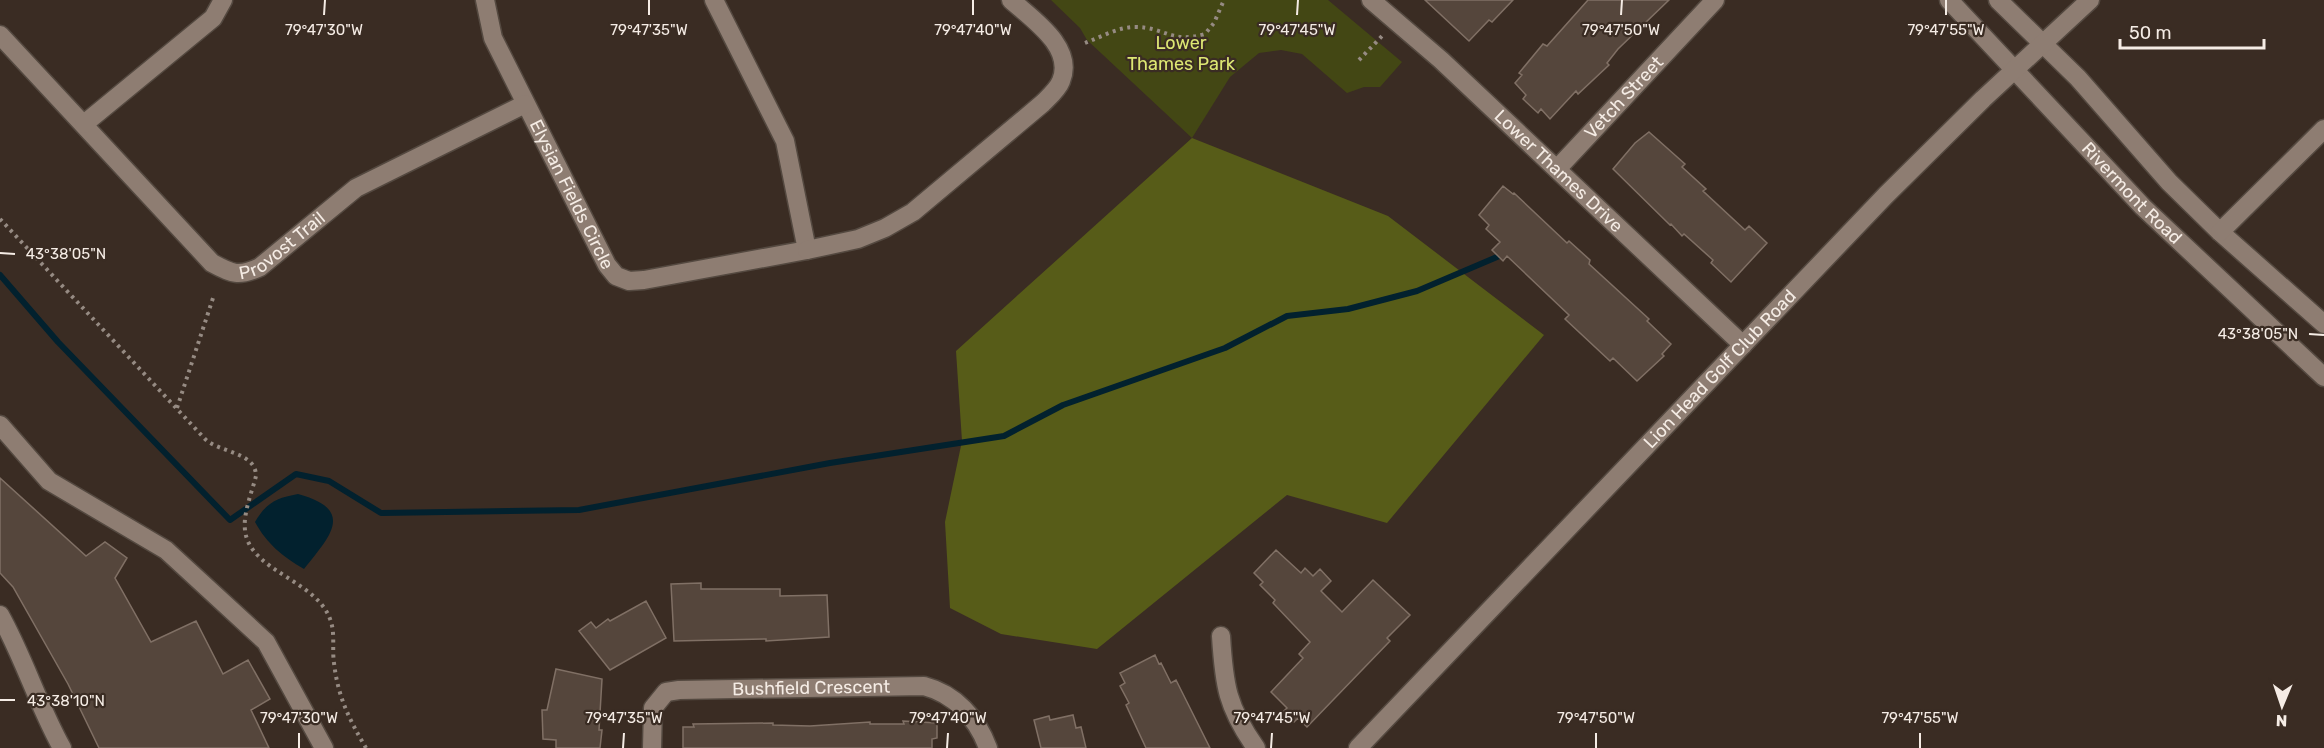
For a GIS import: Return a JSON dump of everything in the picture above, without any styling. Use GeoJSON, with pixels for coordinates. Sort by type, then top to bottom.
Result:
{"type":"FeatureCollection","features":[{"type":"Feature","properties":{"kind":"street"},"geometry":{"type":"LineString","coordinates":[[84,124],[213,18],[223,0]]}},
{"type":"Feature","properties":{"kind":"street","name":"Elysian Fields Circle"},"geometry":{"type":"LineString","coordinates":[[485,0],[493,38],[601,254],[616,276],[629,281],[858,239],[885,228],[913,212],[1034,111],[1061,81],[1064,63],[1056,43],[1011,0]]}},
{"type":"Feature","properties":{"kind":"street"},"geometry":{"type":"LineString","coordinates":[[714,0],[785,141],[807,250]]}},
{"type":"Feature","properties":{"kind":"street","name":"Vetch Street"},"geometry":{"type":"LineString","coordinates":[[1557,169],[1715,0]]}},
{"type":"Feature","properties":{"kind":"street","name":"Rivermont Road"},"geometry":{"type":"LineString","coordinates":[[1949,0],[2143,207],[2324,377]]}},
{"type":"Feature","properties":{"kind":"street","name":"Rivermont Road"},"geometry":{"type":"LineString","coordinates":[[1998,0],[2078,78],[2169,182],[2220,232],[2324,324]]}},
{"type":"Feature","properties":{"kind":"street","name":"Lion Head Golf Club Road"},"geometry":{"type":"LineString","coordinates":[[1358,748],[1886,195],[2014,70],[2090,0]]}},
{"type":"Feature","properties":{"kind":"street","name":"Lower Thames Drive"},"geometry":{"type":"LineString","coordinates":[[1378,2],[1743,345]]}},
{"type":"Feature","properties":{"kind":"street","name":"Provost Trail"},"geometry":{"type":"LineString","coordinates":[[0,35],[212,263],[230,273],[245,274],[260,267],[356,188],[525,104]]}},
{"type":"Feature","properties":{"kind":"street"},"geometry":{"type":"LineString","coordinates":[[2220,232],[2324,129]]}},
{"type":"Feature","properties":{"kind":"street"},"geometry":{"type":"LineString","coordinates":[[0,425],[50,481],[166,550],[266,642],[324,748]]}},
{"type":"Feature","properties":{"kind":"street"},"geometry":{"type":"LineString","coordinates":[[0,615],[33,681],[49,725],[62,748]]}},
{"type":"Feature","properties":{"kind":"street"},"geometry":{"type":"LineString","coordinates":[[1221,636],[1224,679],[1231,705],[1256,748]]}},
{"type":"Feature","properties":{"kind":"street","name":"Bushfield Crescent"},"geometry":{"type":"LineString","coordinates":[[652,748],[653,708],[666,692],[924,686],[938,690],[966,711],[981,728],[988,748]]}},
{"type":"Feature","properties":{"kind":"path"},"geometry":{"type":"LineString","coordinates":[[1085,43],[1122,28],[1151,29],[1183,39],[1205,34],[1214,23],[1224,0]]}},
{"type":"Feature","properties":{"kind":"path"},"geometry":{"type":"LineString","coordinates":[[1359,60],[1386,32]]}},
{"type":"Feature","properties":{"kind":"path"},"geometry":{"type":"LineString","coordinates":[[0,219],[211,445],[247,458],[256,469],[244,532],[252,548],[264,560],[311,594],[327,612],[332,623],[334,663],[342,704],[350,723],[366,748]]}},
{"type":"Feature","properties":{"kind":"path"},"geometry":{"type":"LineString","coordinates":[[177,408],[214,295]]}},
{"type":"Feature","properties":{"kind":"green space","name":"Lower Thames Park"},"geometry":{"type":"Polygon","coordinates":[[[1051,0],[1328,0],[1402,62],[1380,87],[1364,87],[1347,93],[1302,54],[1281,50],[1259,53],[1230,77],[1192,138],[1087,40],[1080,28],[1051,0]]]}},
{"type":"Feature","properties":{"kind":"green space"},"geometry":{"type":"Polygon","coordinates":[[[1192,138],[1388,216],[1544,335],[1387,523],[1287,495],[1097,649],[1001,634],[950,608],[945,522],[962,441],[956,351],[1192,138]]]}},
{"type":"Feature","properties":{"kind":"water"},"geometry":{"type":"Polygon","coordinates":[[[298,494],[327,508],[332,516],[329,535],[304,569],[276,549],[255,522],[272,502],[298,494]]]}},
{"type":"Feature","properties":{"kind":"building"},"geometry":{"type":"Polygon","coordinates":[[[1425,0],[1513,0],[1469,41],[1425,0]]]}},
{"type":"Feature","properties":{"kind":"building"},"geometry":{"type":"Polygon","coordinates":[[[1588,0],[1669,0],[1618,49],[1607,63],[1609,65],[1578,94],[1576,91],[1550,119],[1541,109],[1538,113],[1523,99],[1526,95],[1515,83],[1522,75],[1519,73],[1543,44],[1547,46],[1588,0]]]}},
{"type":"Feature","properties":{"kind":"building"},"geometry":{"type":"Polygon","coordinates":[[[1649,132],[1685,164],[1682,167],[1706,189],[1703,191],[1745,230],[1749,226],[1767,243],[1731,282],[1711,263],[1713,260],[1684,234],[1682,236],[1613,169],[1635,143],[1649,132]]]}},
{"type":"Feature","properties":{"kind":"building"},"geometry":{"type":"Polygon","coordinates":[[[1503,186],[1514,193],[1567,243],[1569,241],[1590,260],[1589,264],[1649,319],[1647,321],[1671,344],[1662,354],[1664,356],[1637,381],[1613,358],[1610,361],[1565,319],[1569,315],[1507,256],[1503,261],[1492,250],[1500,242],[1486,229],[1489,225],[1479,215],[1503,186]]]}},
{"type":"Feature","properties":{"kind":"building"},"geometry":{"type":"Polygon","coordinates":[[[0,478],[86,556],[105,542],[127,558],[115,578],[151,642],[196,621],[223,674],[248,660],[270,699],[251,710],[269,748],[99,748],[68,684],[13,587],[0,573],[0,478]]]}},
{"type":"Feature","properties":{"kind":"building"},"geometry":{"type":"Polygon","coordinates":[[[1276,550],[1301,573],[1305,568],[1313,576],[1320,569],[1331,581],[1321,591],[1342,612],[1373,580],[1410,615],[1387,638],[1390,641],[1307,727],[1298,718],[1294,722],[1283,712],[1287,708],[1271,692],[1303,658],[1299,654],[1310,642],[1273,603],[1275,600],[1260,585],[1263,582],[1254,573],[1276,550]]]}},
{"type":"Feature","properties":{"kind":"building"},"geometry":{"type":"Polygon","coordinates":[[[701,583],[701,589],[780,589],[780,596],[827,595],[829,637],[766,641],[766,639],[674,641],[671,584],[701,583]]]}},
{"type":"Feature","properties":{"kind":"building"},"geometry":{"type":"Polygon","coordinates":[[[646,601],[666,638],[610,670],[579,631],[591,622],[596,628],[608,619],[610,621],[646,601]]]}},
{"type":"Feature","properties":{"kind":"building"},"geometry":{"type":"Polygon","coordinates":[[[1155,655],[1171,683],[1176,680],[1210,748],[1146,748],[1126,705],[1129,703],[1120,686],[1125,683],[1120,673],[1155,655]]]}},
{"type":"Feature","properties":{"kind":"building"},"geometry":{"type":"Polygon","coordinates":[[[556,669],[602,679],[600,748],[556,748],[556,740],[543,739],[542,710],[547,710],[556,669]]]}},
{"type":"Feature","properties":{"kind":"building"},"geometry":{"type":"Polygon","coordinates":[[[1073,715],[1076,728],[1081,727],[1086,748],[1041,748],[1034,720],[1049,716],[1050,720],[1073,715]]]}},
{"type":"Feature","properties":{"kind":"building"},"geometry":{"type":"Polygon","coordinates":[[[903,721],[937,723],[937,738],[932,739],[932,748],[683,748],[683,727],[694,727],[693,724],[773,723],[773,725],[810,726],[870,722],[870,724],[904,724],[903,721]]]}},
{"type":"Feature","properties":{"kind":"waterway"},"geometry":{"type":"LineString","coordinates":[[0,275],[58,342],[230,520],[296,474],[329,481],[381,513],[579,510],[830,463],[1004,436],[1063,405],[1225,348],[1287,316],[1348,309],[1417,291],[1504,254]]}}]}
